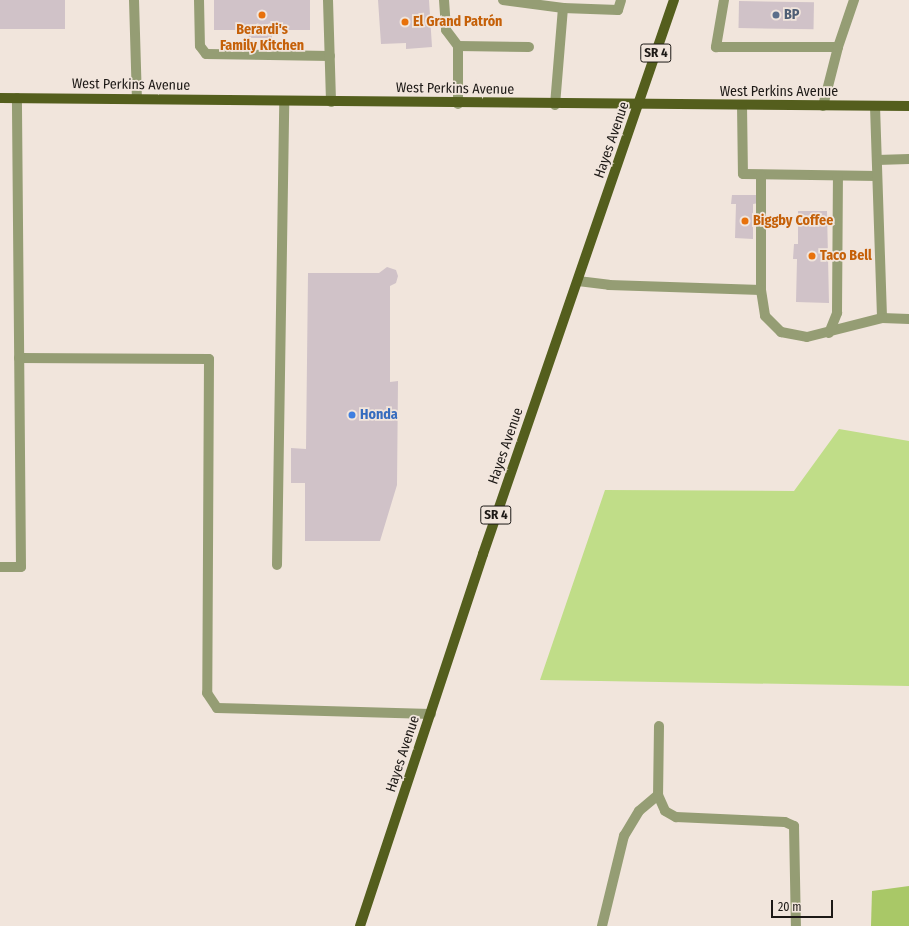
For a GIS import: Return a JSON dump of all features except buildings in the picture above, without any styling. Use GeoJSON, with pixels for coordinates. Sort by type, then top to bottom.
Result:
{"type":"FeatureCollection","features":[{"type":"Feature","properties":{"kind":"main road","name":"Hayes Avenue"},"geometry":{"type":"LineString","coordinates":[[360,926],[483,554],[639,106],[674,0]]}},
{"type":"Feature","properties":{"kind":"main road","name":"West Perkins Avenue"},"geometry":{"type":"LineString","coordinates":[[0,98],[639,106],[909,106]]}},
{"type":"Feature","properties":{"kind":"street"},"geometry":{"type":"LineString","coordinates":[[134,0],[137,99]]}},
{"type":"Feature","properties":{"kind":"street"},"geometry":{"type":"LineString","coordinates":[[199,0],[200,46],[206,54],[330,56]]}},
{"type":"Feature","properties":{"kind":"street"},"geometry":{"type":"LineString","coordinates":[[328,0],[331,102]]}},
{"type":"Feature","properties":{"kind":"street"},"geometry":{"type":"LineString","coordinates":[[444,0],[446,30],[458,46],[458,104]]}},
{"type":"Feature","properties":{"kind":"street"},"geometry":{"type":"LineString","coordinates":[[504,0],[562,8],[618,10],[621,0]]}},
{"type":"Feature","properties":{"kind":"street"},"geometry":{"type":"LineString","coordinates":[[724,0],[716,47],[838,47]]}},
{"type":"Feature","properties":{"kind":"street"},"geometry":{"type":"LineString","coordinates":[[824,106],[838,47],[854,0]]}},
{"type":"Feature","properties":{"kind":"street"},"geometry":{"type":"LineString","coordinates":[[555,105],[562,8]]}},
{"type":"Feature","properties":{"kind":"street"},"geometry":{"type":"LineString","coordinates":[[458,46],[529,47]]}},
{"type":"Feature","properties":{"kind":"street"},"geometry":{"type":"LineString","coordinates":[[0,567],[21,567],[17,98]]}},
{"type":"Feature","properties":{"kind":"street"},"geometry":{"type":"LineString","coordinates":[[277,565],[284,101]]}},
{"type":"Feature","properties":{"kind":"street"},"geometry":{"type":"LineString","coordinates":[[742,106],[743,174],[877,176]]}},
{"type":"Feature","properties":{"kind":"street"},"geometry":{"type":"LineString","coordinates":[[875,106],[882,318]]}},
{"type":"Feature","properties":{"kind":"street"},"geometry":{"type":"LineString","coordinates":[[877,160],[909,159]]}},
{"type":"Feature","properties":{"kind":"street"},"geometry":{"type":"LineString","coordinates":[[761,175],[761,290],[765,316],[781,332],[808,337],[829,333],[882,318],[909,319]]}},
{"type":"Feature","properties":{"kind":"street"},"geometry":{"type":"LineString","coordinates":[[829,333],[837,313],[838,176]]}},
{"type":"Feature","properties":{"kind":"street"},"geometry":{"type":"LineString","coordinates":[[578,281],[609,285],[761,290]]}},
{"type":"Feature","properties":{"kind":"street"},"geometry":{"type":"LineString","coordinates":[[19,358],[209,359],[207,693],[217,708],[431,714]]}},
{"type":"Feature","properties":{"kind":"street"},"geometry":{"type":"LineString","coordinates":[[659,726],[658,796],[665,811],[676,817],[785,822],[794,826],[796,926]]}},
{"type":"Feature","properties":{"kind":"street"},"geometry":{"type":"LineString","coordinates":[[602,926],[624,836],[639,811],[658,796]]}},
{"type":"Feature","properties":{"kind":"green space"},"geometry":{"type":"Polygon","coordinates":[[[839,429],[909,441],[909,686],[540,680],[605,490],[794,491],[839,429]]]}},
{"type":"Feature","properties":{"kind":"green space"},"geometry":{"type":"Polygon","coordinates":[[[909,886],[909,926],[871,926],[872,891],[909,886]]]}},
{"type":"Feature","properties":{"kind":"place","name":"Berardi's Family Kitchen"},"geometry":{"type":"Point","coordinates":[262,15]}},
{"type":"Feature","properties":{"kind":"place","name":"BP"},"geometry":{"type":"Point","coordinates":[776,15]}},
{"type":"Feature","properties":{"kind":"place","name":"El Grand Patrón"},"geometry":{"type":"Point","coordinates":[405,22]}},
{"type":"Feature","properties":{"kind":"place","name":"Biggby Coffee"},"geometry":{"type":"Point","coordinates":[745,221]}},
{"type":"Feature","properties":{"kind":"place","name":"Taco Bell"},"geometry":{"type":"Point","coordinates":[812,256]}},
{"type":"Feature","properties":{"kind":"place","name":"Honda"},"geometry":{"type":"Point","coordinates":[352,415]}}]}
